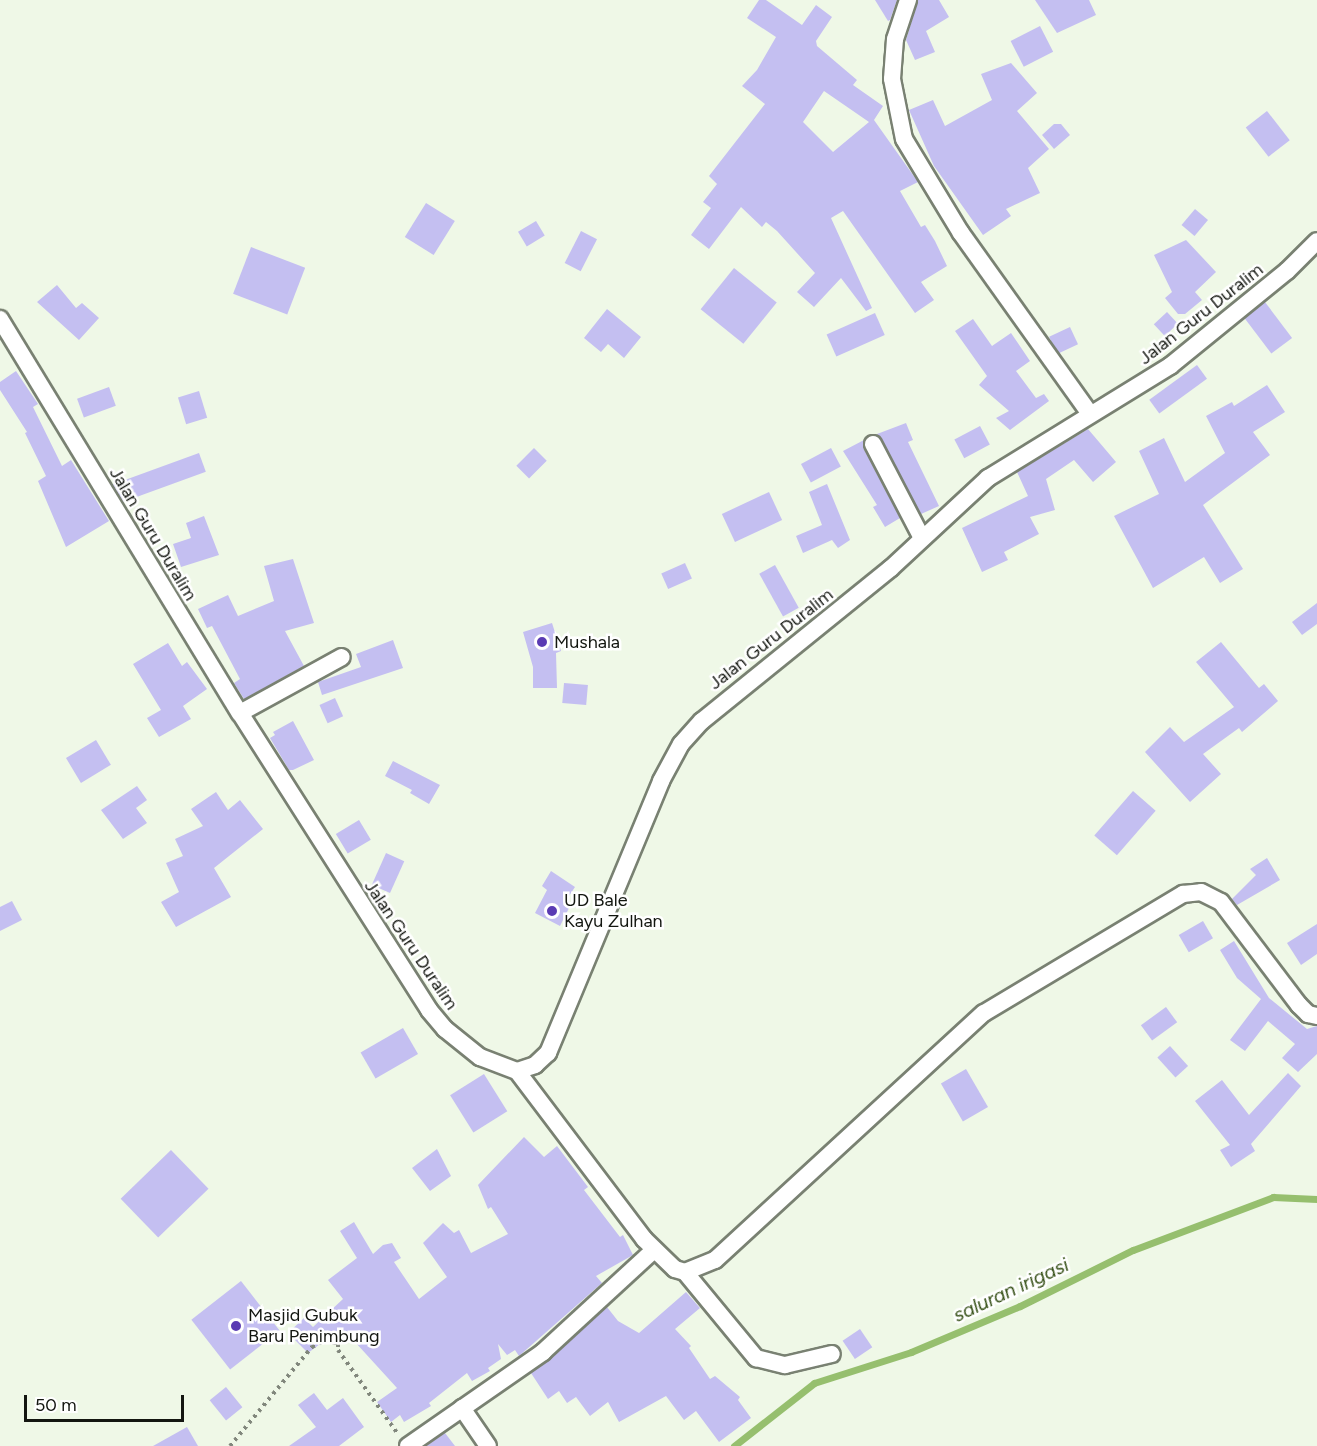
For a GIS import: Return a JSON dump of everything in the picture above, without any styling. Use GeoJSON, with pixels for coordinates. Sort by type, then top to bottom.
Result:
{"type":"FeatureCollection","features":[{"type":"Feature","properties":{"kind":"street"},"geometry":{"type":"LineString","coordinates":[[908,0],[895,39],[892,69],[894,99],[904,139],[961,233],[1090,414]]}},
{"type":"Feature","properties":{"kind":"street","name":"Jalan Guru Duralim"},"geometry":{"type":"LineString","coordinates":[[0,319],[240,713],[429,1010],[445,1029],[480,1057],[517,1071],[535,1065],[548,1053],[661,781],[681,744],[721,703],[890,569],[988,478],[1196,346],[1317,241]]}},
{"type":"Feature","properties":{"kind":"street"},"geometry":{"type":"LineString","coordinates":[[873,444],[922,538]]}},
{"type":"Feature","properties":{"kind":"street"},"geometry":{"type":"LineString","coordinates":[[240,713],[342,657]]}},
{"type":"Feature","properties":{"kind":"street"},"geometry":{"type":"LineString","coordinates":[[685,1272],[715,1260],[984,1013],[1183,894],[1200,892],[1221,902],[1299,1005],[1308,1014],[1317,1016]]}},
{"type":"Feature","properties":{"kind":"street"},"geometry":{"type":"LineString","coordinates":[[517,1071],[654,1250],[675,1269],[685,1272],[756,1358],[785,1365],[832,1354]]}},
{"type":"Feature","properties":{"kind":"street"},"geometry":{"type":"LineString","coordinates":[[404,1441],[462,1408],[543,1352],[654,1250]]}},
{"type":"Feature","properties":{"kind":"street"},"geometry":{"type":"LineString","coordinates":[[462,1408],[488,1446]]}},
{"type":"Feature","properties":{"kind":"path"},"geometry":{"type":"LineString","coordinates":[[230,1446],[312,1347],[326,1340],[338,1344],[338,1350],[404,1441]]}},
{"type":"Feature","properties":{"kind":"building"},"geometry":{"type":"Polygon","coordinates":[[[759,0],[766,0],[802,25],[816,5],[832,17],[816,41],[817,46],[857,80],[853,85],[883,106],[874,120],[918,182],[900,191],[921,227],[925,225],[947,266],[921,282],[934,300],[915,313],[843,211],[831,218],[872,308],[866,311],[841,278],[814,307],[797,292],[815,273],[777,231],[766,222],[762,227],[741,207],[709,249],[691,235],[711,208],[703,202],[717,184],[709,176],[765,104],[742,86],[757,70],[776,37],[747,18],[759,0]],[[824,91],[803,122],[833,152],[869,122],[824,91]]]}},
{"type":"Feature","properties":{"kind":"building"},"geometry":{"type":"Polygon","coordinates":[[[875,0],[897,0],[890,20],[888,21],[875,0]]]}},
{"type":"Feature","properties":{"kind":"building"},"geometry":{"type":"Polygon","coordinates":[[[918,0],[939,0],[949,17],[926,31],[935,52],[915,60],[906,40],[918,0]]]}},
{"type":"Feature","properties":{"kind":"building"},"geometry":{"type":"Polygon","coordinates":[[[1035,0],[1089,0],[1096,15],[1057,33],[1035,0]]]}},
{"type":"Feature","properties":{"kind":"building"},"geometry":{"type":"Polygon","coordinates":[[[1040,26],[1053,52],[1024,67],[1011,41],[1040,26]]]}},
{"type":"Feature","properties":{"kind":"building"},"geometry":{"type":"Polygon","coordinates":[[[1011,63],[1037,93],[1017,111],[1049,149],[1028,168],[1040,193],[1006,209],[1011,216],[983,235],[934,166],[909,110],[933,100],[945,126],[992,100],[981,74],[1011,63]]]}},
{"type":"Feature","properties":{"kind":"building"},"geometry":{"type":"Polygon","coordinates":[[[1267,111],[1290,140],[1269,157],[1246,128],[1267,111]]]}},
{"type":"Feature","properties":{"kind":"building"},"geometry":{"type":"Polygon","coordinates":[[[1054,124],[1061,124],[1070,135],[1054,149],[1042,135],[1054,124]]]}},
{"type":"Feature","properties":{"kind":"building"},"geometry":{"type":"Polygon","coordinates":[[[426,203],[455,221],[434,255],[405,237],[426,203]]]}},
{"type":"Feature","properties":{"kind":"building"},"geometry":{"type":"Polygon","coordinates":[[[1195,209],[1208,220],[1195,236],[1182,225],[1195,209]]]}},
{"type":"Feature","properties":{"kind":"building"},"geometry":{"type":"Polygon","coordinates":[[[536,221],[545,236],[527,246],[518,232],[536,221]]]}},
{"type":"Feature","properties":{"kind":"building"},"geometry":{"type":"Polygon","coordinates":[[[581,231],[597,239],[581,271],[565,263],[581,231]]]}},
{"type":"Feature","properties":{"kind":"building"},"geometry":{"type":"Polygon","coordinates":[[[1186,240],[1216,272],[1195,292],[1202,300],[1185,314],[1178,314],[1165,298],[1172,292],[1154,255],[1186,240]]]}},
{"type":"Feature","properties":{"kind":"building"},"geometry":{"type":"Polygon","coordinates":[[[251,247],[305,268],[287,314],[233,294],[251,247]]]}},
{"type":"Feature","properties":{"kind":"building"},"geometry":{"type":"Polygon","coordinates":[[[734,268],[777,303],[743,344],[701,309],[734,268]]]}},
{"type":"Feature","properties":{"kind":"building"},"geometry":{"type":"Polygon","coordinates":[[[57,285],[76,308],[82,303],[99,318],[79,340],[37,302],[57,285]]]}},
{"type":"Feature","properties":{"kind":"building"},"geometry":{"type":"Polygon","coordinates":[[[1265,302],[1292,338],[1271,354],[1244,318],[1265,302]]]}},
{"type":"Feature","properties":{"kind":"building"},"geometry":{"type":"Polygon","coordinates":[[[607,309],[641,337],[624,358],[608,344],[601,352],[584,338],[607,309]]]}},
{"type":"Feature","properties":{"kind":"building"},"geometry":{"type":"Polygon","coordinates":[[[1167,312],[1178,324],[1165,336],[1154,324],[1167,312]]]}},
{"type":"Feature","properties":{"kind":"building"},"geometry":{"type":"Polygon","coordinates":[[[875,313],[885,335],[836,356],[827,335],[875,313]]]}},
{"type":"Feature","properties":{"kind":"building"},"geometry":{"type":"Polygon","coordinates":[[[973,319],[992,346],[1011,333],[1030,361],[1016,371],[1036,398],[1044,394],[1049,401],[1010,430],[996,418],[1009,411],[979,385],[987,376],[955,331],[973,319]]]}},
{"type":"Feature","properties":{"kind":"building"},"geometry":{"type":"Polygon","coordinates":[[[1070,327],[1078,344],[1057,354],[1049,337],[1070,327]]]}},
{"type":"Feature","properties":{"kind":"building"},"geometry":{"type":"Polygon","coordinates":[[[1197,365],[1207,379],[1159,413],[1149,400],[1197,365]]]}},
{"type":"Feature","properties":{"kind":"building"},"geometry":{"type":"Polygon","coordinates":[[[16,371],[38,404],[33,407],[62,466],[71,460],[109,521],[66,547],[38,481],[46,476],[25,433],[27,432],[0,390],[0,382],[16,371]]]}},
{"type":"Feature","properties":{"kind":"building"},"geometry":{"type":"Polygon","coordinates":[[[1267,385],[1285,412],[1253,432],[1270,455],[1203,505],[1243,569],[1220,583],[1204,557],[1153,588],[1114,516],[1159,494],[1139,451],[1164,438],[1185,482],[1225,453],[1206,416],[1232,402],[1234,406],[1267,385]]]}},
{"type":"Feature","properties":{"kind":"building"},"geometry":{"type":"Polygon","coordinates":[[[109,387],[116,406],[84,417],[77,399],[109,387]]]}},
{"type":"Feature","properties":{"kind":"building"},"geometry":{"type":"Polygon","coordinates":[[[199,391],[207,418],[186,424],[178,397],[199,391]]]}},
{"type":"Feature","properties":{"kind":"building"},"geometry":{"type":"Polygon","coordinates":[[[906,423],[913,440],[908,442],[939,506],[921,514],[877,434],[906,423]]]}},
{"type":"Feature","properties":{"kind":"building"},"geometry":{"type":"Polygon","coordinates":[[[980,426],[990,445],[964,458],[954,440],[980,426]]]}},
{"type":"Feature","properties":{"kind":"building"},"geometry":{"type":"Polygon","coordinates":[[[1088,429],[1116,462],[1093,482],[1074,460],[1046,479],[1055,510],[1030,517],[1039,534],[1004,552],[1008,560],[982,572],[962,528],[1028,496],[1017,472],[1088,429]]]}},
{"type":"Feature","properties":{"kind":"building"},"geometry":{"type":"Polygon","coordinates":[[[864,440],[864,449],[900,518],[885,527],[873,507],[877,505],[843,451],[864,440]]]}},
{"type":"Feature","properties":{"kind":"building"},"geometry":{"type":"Polygon","coordinates":[[[534,448],[547,461],[529,478],[516,466],[534,448]]]}},
{"type":"Feature","properties":{"kind":"building"},"geometry":{"type":"Polygon","coordinates":[[[831,448],[841,467],[811,483],[801,464],[831,448]]]}},
{"type":"Feature","properties":{"kind":"building"},"geometry":{"type":"Polygon","coordinates":[[[199,453],[206,472],[119,503],[113,484],[199,453]]]}},
{"type":"Feature","properties":{"kind":"building"},"geometry":{"type":"Polygon","coordinates":[[[827,484],[850,540],[838,548],[832,540],[803,553],[796,536],[822,525],[809,492],[827,484]]]}},
{"type":"Feature","properties":{"kind":"building"},"geometry":{"type":"Polygon","coordinates":[[[769,492],[782,520],[735,542],[722,514],[769,492]]]}},
{"type":"Feature","properties":{"kind":"building"},"geometry":{"type":"Polygon","coordinates":[[[204,516],[219,555],[181,567],[173,544],[191,538],[186,523],[204,516]]]}},
{"type":"Feature","properties":{"kind":"building"},"geometry":{"type":"Polygon","coordinates":[[[293,559],[314,623],[285,631],[304,666],[244,699],[234,683],[240,679],[212,626],[207,628],[198,609],[228,595],[238,616],[274,601],[264,566],[293,559]]]}},
{"type":"Feature","properties":{"kind":"building"},"geometry":{"type":"Polygon","coordinates":[[[685,563],[692,579],[668,589],[661,574],[685,563]]]}},
{"type":"Feature","properties":{"kind":"building"},"geometry":{"type":"Polygon","coordinates":[[[775,565],[799,608],[783,617],[759,574],[775,565]]]}},
{"type":"Feature","properties":{"kind":"building"},"geometry":{"type":"Polygon","coordinates":[[[1317,603],[1317,624],[1302,635],[1292,622],[1317,603]]]}},
{"type":"Feature","properties":{"kind":"building"},"geometry":{"type":"Polygon","coordinates":[[[552,623],[561,651],[556,653],[557,688],[533,688],[533,667],[523,632],[552,623]]]}},
{"type":"Feature","properties":{"kind":"building"},"geometry":{"type":"Polygon","coordinates":[[[393,640],[403,668],[322,695],[318,682],[361,667],[356,654],[393,640]]]}},
{"type":"Feature","properties":{"kind":"building"},"geometry":{"type":"Polygon","coordinates":[[[1221,642],[1259,688],[1264,684],[1278,701],[1242,732],[1239,728],[1203,754],[1221,774],[1190,802],[1145,752],[1170,727],[1184,742],[1234,707],[1196,662],[1221,642]]]}},
{"type":"Feature","properties":{"kind":"building"},"geometry":{"type":"Polygon","coordinates":[[[168,643],[182,666],[187,662],[207,689],[183,706],[191,719],[159,737],[147,718],[161,710],[133,664],[168,643]]]}},
{"type":"Feature","properties":{"kind":"building"},"geometry":{"type":"Polygon","coordinates":[[[564,683],[588,685],[586,705],[562,703],[564,683]]]}},
{"type":"Feature","properties":{"kind":"building"},"geometry":{"type":"Polygon","coordinates":[[[335,698],[343,716],[328,723],[319,705],[335,698]]]}},
{"type":"Feature","properties":{"kind":"building"},"geometry":{"type":"Polygon","coordinates":[[[293,721],[314,760],[289,770],[270,738],[275,735],[273,732],[293,721]]]}},
{"type":"Feature","properties":{"kind":"building"},"geometry":{"type":"Polygon","coordinates":[[[96,740],[111,765],[81,783],[66,758],[96,740]]]}},
{"type":"Feature","properties":{"kind":"building"},"geometry":{"type":"Polygon","coordinates":[[[393,761],[440,785],[429,804],[410,793],[412,790],[385,776],[393,761]]]}},
{"type":"Feature","properties":{"kind":"building"},"geometry":{"type":"Polygon","coordinates":[[[137,786],[147,800],[136,808],[147,823],[123,839],[101,810],[137,786]]]}},
{"type":"Feature","properties":{"kind":"building"},"geometry":{"type":"Polygon","coordinates":[[[1133,791],[1156,811],[1117,855],[1094,836],[1133,791]]]}},
{"type":"Feature","properties":{"kind":"building"},"geometry":{"type":"Polygon","coordinates":[[[216,792],[228,810],[240,800],[263,829],[214,868],[231,897],[176,927],[161,902],[179,892],[166,863],[183,856],[175,839],[203,826],[191,809],[216,792]]]}},
{"type":"Feature","properties":{"kind":"building"},"geometry":{"type":"Polygon","coordinates":[[[359,820],[371,840],[348,854],[336,834],[359,820]]]}},
{"type":"Feature","properties":{"kind":"building"},"geometry":{"type":"Polygon","coordinates":[[[386,853],[404,861],[390,893],[372,885],[386,853]]]}},
{"type":"Feature","properties":{"kind":"building"},"geometry":{"type":"Polygon","coordinates":[[[1267,858],[1280,880],[1237,905],[1232,899],[1256,875],[1250,869],[1267,858]]]}},
{"type":"Feature","properties":{"kind":"building"},"geometry":{"type":"Polygon","coordinates":[[[551,871],[575,887],[563,905],[569,908],[560,926],[535,913],[547,890],[542,886],[551,871]]]}},
{"type":"Feature","properties":{"kind":"building"},"geometry":{"type":"Polygon","coordinates":[[[12,901],[22,920],[0,931],[0,907],[12,901]]]}},
{"type":"Feature","properties":{"kind":"building"},"geometry":{"type":"Polygon","coordinates":[[[1203,921],[1213,938],[1189,952],[1179,935],[1203,921]]]}},
{"type":"Feature","properties":{"kind":"building"},"geometry":{"type":"Polygon","coordinates":[[[1317,924],[1317,954],[1301,965],[1287,943],[1317,924]]]}},
{"type":"Feature","properties":{"kind":"building"},"geometry":{"type":"Polygon","coordinates":[[[1234,941],[1269,998],[1307,1029],[1317,1026],[1317,1054],[1298,1072],[1282,1058],[1295,1044],[1268,1021],[1245,1051],[1230,1040],[1261,999],[1237,978],[1220,950],[1234,941]]]}},
{"type":"Feature","properties":{"kind":"building"},"geometry":{"type":"Polygon","coordinates":[[[1166,1007],[1177,1022],[1152,1041],[1141,1025],[1166,1007]]]}},
{"type":"Feature","properties":{"kind":"building"},"geometry":{"type":"Polygon","coordinates":[[[403,1028],[418,1054],[376,1078],[361,1052],[403,1028]]]}},
{"type":"Feature","properties":{"kind":"building"},"geometry":{"type":"Polygon","coordinates":[[[1170,1046],[1188,1066],[1175,1077],[1157,1057],[1170,1046]]]}},
{"type":"Feature","properties":{"kind":"building"},"geometry":{"type":"Polygon","coordinates":[[[966,1069],[988,1107],[963,1122],[941,1084],[966,1069]]]}},
{"type":"Feature","properties":{"kind":"building"},"geometry":{"type":"Polygon","coordinates":[[[1288,1073],[1301,1086],[1251,1144],[1255,1151],[1231,1167],[1220,1150],[1230,1145],[1195,1101],[1222,1080],[1249,1115],[1288,1073]]]}},
{"type":"Feature","properties":{"kind":"building"},"geometry":{"type":"Polygon","coordinates":[[[484,1074],[507,1111],[473,1133],[450,1095],[484,1074]]]}},
{"type":"Feature","properties":{"kind":"building"},"geometry":{"type":"Polygon","coordinates":[[[524,1137],[544,1157],[557,1146],[588,1187],[584,1190],[620,1237],[623,1235],[633,1255],[596,1276],[602,1283],[519,1356],[515,1350],[507,1355],[498,1344],[501,1359],[488,1368],[490,1371],[472,1381],[467,1373],[429,1403],[431,1406],[404,1422],[400,1415],[391,1422],[377,1402],[397,1388],[345,1331],[332,1342],[328,1338],[308,1353],[288,1333],[304,1318],[313,1327],[343,1299],[328,1280],[357,1258],[340,1231],[354,1222],[373,1254],[383,1245],[392,1243],[401,1258],[394,1262],[419,1299],[447,1277],[423,1243],[443,1223],[454,1233],[459,1230],[471,1253],[508,1234],[491,1207],[488,1209],[478,1185],[524,1137]]]}},
{"type":"Feature","properties":{"kind":"building"},"geometry":{"type":"Polygon","coordinates":[[[437,1149],[451,1176],[430,1191],[412,1168],[437,1149]]]}},
{"type":"Feature","properties":{"kind":"building"},"geometry":{"type":"Polygon","coordinates":[[[171,1150],[209,1189],[158,1237],[121,1199],[171,1150]]]}},
{"type":"Feature","properties":{"kind":"building","name":"Masjid Gubuk Baru Penimbung"},"geometry":{"type":"Polygon","coordinates":[[[241,1281],[280,1331],[230,1369],[191,1320],[241,1281]]]}},
{"type":"Feature","properties":{"kind":"building"},"geometry":{"type":"Polygon","coordinates":[[[686,1292],[700,1308],[675,1329],[691,1346],[689,1348],[710,1379],[715,1376],[740,1397],[738,1400],[751,1418],[719,1442],[696,1411],[684,1420],[666,1396],[619,1422],[608,1402],[590,1416],[576,1397],[567,1403],[559,1391],[548,1399],[531,1373],[607,1307],[618,1321],[639,1333],[686,1292]]]}},
{"type":"Feature","properties":{"kind":"building"},"geometry":{"type":"Polygon","coordinates":[[[860,1329],[872,1347],[855,1359],[843,1341],[860,1329]]]}},
{"type":"Feature","properties":{"kind":"building"},"geometry":{"type":"Polygon","coordinates":[[[226,1387],[242,1407],[226,1420],[210,1400],[226,1387]]]}},
{"type":"Feature","properties":{"kind":"building"},"geometry":{"type":"Polygon","coordinates":[[[314,1393],[327,1410],[343,1398],[364,1427],[339,1446],[289,1446],[316,1427],[298,1405],[314,1393]]]}},
{"type":"Feature","properties":{"kind":"building"},"geometry":{"type":"Polygon","coordinates":[[[187,1427],[198,1446],[153,1446],[187,1427]]]}},
{"type":"Feature","properties":{"kind":"building"},"geometry":{"type":"Polygon","coordinates":[[[445,1433],[455,1446],[426,1446],[445,1433]]]}},
{"type":"Feature","properties":{"kind":"waterway","name":"saluran irigasi"},"geometry":{"type":"LineString","coordinates":[[734,1446],[814,1383],[911,1352],[1020,1306],[1133,1250],[1273,1197],[1317,1199]]}},
{"type":"Feature","properties":{"kind":"place","name":"Mushala"},"geometry":{"type":"Point","coordinates":[542,642]}},
{"type":"Feature","properties":{"kind":"place","name":"UD Bale Kayu Zulhan"},"geometry":{"type":"Point","coordinates":[552,911]}},
{"type":"Feature","properties":{"kind":"place","name":"Masjid Gubuk Baru Penimbung"},"geometry":{"type":"Point","coordinates":[236,1326]}}]}
